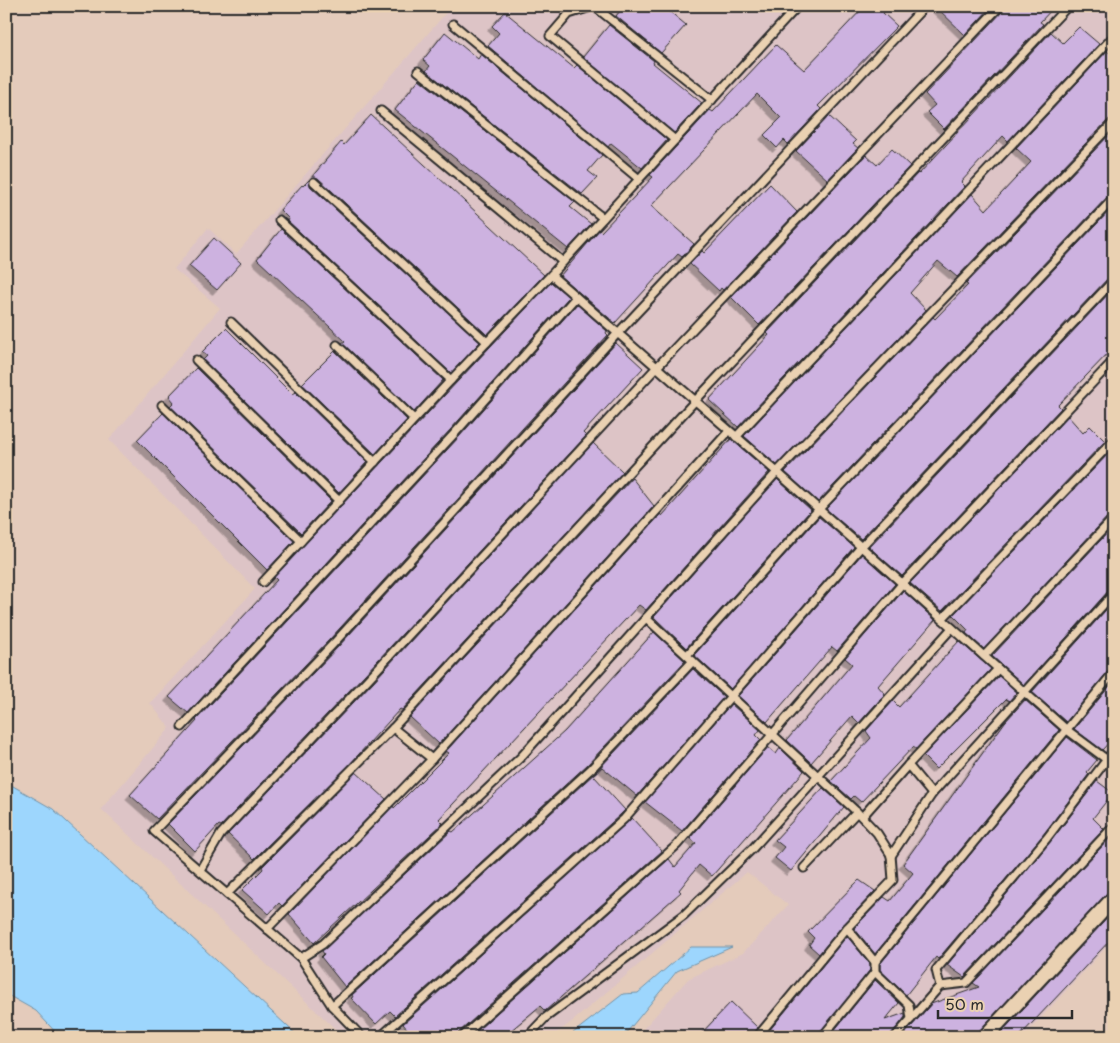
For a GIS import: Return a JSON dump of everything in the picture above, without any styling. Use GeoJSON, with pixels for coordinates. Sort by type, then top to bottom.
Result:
{"type":"FeatureCollection","features":[{"type":"Feature","properties":{"kind":"street"},"geometry":{"type":"LineString","coordinates":[[985,1037],[1114,898]]}},
{"type":"Feature","properties":{"kind":"lane"},"geometry":{"type":"LineString","coordinates":[[675,140],[550,36],[569,14],[594,6],[712,100]]}},
{"type":"Feature","properties":{"kind":"lane"},"geometry":{"type":"LineString","coordinates":[[263,582],[551,275],[798,6]]}},
{"type":"Feature","properties":{"kind":"lane"},"geometry":{"type":"LineString","coordinates":[[362,1037],[332,1006],[301,958],[154,831],[334,643],[616,334],[925,6]]}},
{"type":"Feature","properties":{"kind":"lane"},"geometry":{"type":"LineString","coordinates":[[200,870],[221,834],[369,678],[656,368],[1000,6]]}},
{"type":"Feature","properties":{"kind":"lane"},"geometry":{"type":"LineString","coordinates":[[227,894],[393,728],[694,401],[1068,6]]}},
{"type":"Feature","properties":{"kind":"lane"},"geometry":{"type":"LineString","coordinates":[[453,24],[639,179]]}},
{"type":"Feature","properties":{"kind":"lane"},"geometry":{"type":"LineString","coordinates":[[736,436],[1114,36]]}},
{"type":"Feature","properties":{"kind":"lane"},"geometry":{"type":"LineString","coordinates":[[418,71],[603,218]]}},
{"type":"Feature","properties":{"kind":"lane"},"geometry":{"type":"LineString","coordinates":[[381,111],[563,262]]}},
{"type":"Feature","properties":{"kind":"lane"},"geometry":{"type":"LineString","coordinates":[[301,958],[323,944],[521,758],[777,472],[1114,122]]}},
{"type":"Feature","properties":{"kind":"lane"},"geometry":{"type":"LineString","coordinates":[[314,182],[487,342]]}},
{"type":"Feature","properties":{"kind":"lane"},"geometry":{"type":"LineString","coordinates":[[687,655],[819,509],[1114,198]]}},
{"type":"Feature","properties":{"kind":"lane"},"geometry":{"type":"LineString","coordinates":[[278,220],[451,380]]}},
{"type":"Feature","properties":{"kind":"lane"},"geometry":{"type":"LineString","coordinates":[[551,275],[616,334],[819,509],[1067,730],[1114,765]]}},
{"type":"Feature","properties":{"kind":"lane"},"geometry":{"type":"LineString","coordinates":[[380,1037],[624,819],[860,546],[1114,280]]}},
{"type":"Feature","properties":{"kind":"lane"},"geometry":{"type":"LineString","coordinates":[[182,727],[455,434],[576,297]]}},
{"type":"Feature","properties":{"kind":"lane"},"geometry":{"type":"LineString","coordinates":[[230,322],[375,462]]}},
{"type":"Feature","properties":{"kind":"lane"},"geometry":{"type":"LineString","coordinates":[[337,344],[414,419]]}},
{"type":"Feature","properties":{"kind":"lane"},"geometry":{"type":"LineString","coordinates":[[196,360],[339,501]]}},
{"type":"Feature","properties":{"kind":"lane"},"geometry":{"type":"LineString","coordinates":[[462,1037],[676,845],[902,584],[1114,360]]}},
{"type":"Feature","properties":{"kind":"lane"},"geometry":{"type":"LineString","coordinates":[[162,404],[301,541]]}},
{"type":"Feature","properties":{"kind":"lane"},"geometry":{"type":"LineString","coordinates":[[267,929],[432,759],[729,431]]}},
{"type":"Feature","properties":{"kind":"lane"},"geometry":{"type":"LineString","coordinates":[[942,619],[1114,440]]}},
{"type":"Feature","properties":{"kind":"lane"},"geometry":{"type":"LineString","coordinates":[[984,656],[1114,518]]}},
{"type":"Feature","properties":{"kind":"lane"},"geometry":{"type":"LineString","coordinates":[[891,856],[932,794],[1114,592]]}},
{"type":"Feature","properties":{"kind":"lane"},"geometry":{"type":"LineString","coordinates":[[646,618],[859,815],[877,833],[891,856],[893,880],[847,928],[757,1037]]}},
{"type":"Feature","properties":{"kind":"lane"},"geometry":{"type":"LineString","coordinates":[[527,1037],[545,1018],[684,915],[753,848],[952,628]]}},
{"type":"Feature","properties":{"kind":"lane"},"geometry":{"type":"LineString","coordinates":[[332,1006],[592,768],[693,661]]}},
{"type":"Feature","properties":{"kind":"lane"},"geometry":{"type":"LineString","coordinates":[[804,868],[908,765],[998,669]]}},
{"type":"Feature","properties":{"kind":"lane"},"geometry":{"type":"LineString","coordinates":[[875,962],[1114,672]]}},
{"type":"Feature","properties":{"kind":"lane"},"geometry":{"type":"LineString","coordinates":[[393,728],[432,759]]}},
{"type":"Feature","properties":{"kind":"lane"},"geometry":{"type":"LineString","coordinates":[[940,986],[936,970],[1047,838],[1114,750]]}},
{"type":"Feature","properties":{"kind":"lane"},"geometry":{"type":"LineString","coordinates":[[908,765],[932,794]]}},
{"type":"Feature","properties":{"kind":"lane"},"geometry":{"type":"LineString","coordinates":[[895,1037],[940,986],[966,983],[1114,826]]}},
{"type":"Feature","properties":{"kind":"lane"},"geometry":{"type":"LineString","coordinates":[[822,1037],[875,972],[875,962],[847,928]]}},
{"type":"Feature","properties":{"kind":"lane"},"geometry":{"type":"LineString","coordinates":[[875,972],[909,1005],[911,1019]]}},
{"type":"Feature","properties":{"kind":"shaded area"},"geometry":{"type":"Polygon","coordinates":[[[452,6],[1114,6],[1114,939],[1023,1037],[636,1037],[688,979],[743,953],[788,905],[747,872],[574,1020],[551,1037],[344,1037],[101,809],[170,728],[150,703],[255,589],[109,440],[220,308],[174,269],[208,228],[236,254],[452,6]]]}},
{"type":"Feature","properties":{"kind":"water"},"geometry":{"type":"Polygon","coordinates":[[[6,782],[53,809],[299,1037],[60,1037],[36,1011],[6,994],[6,782]]]}},
{"type":"Feature","properties":{"kind":"water"},"geometry":{"type":"Polygon","coordinates":[[[691,947],[732,947],[677,971],[623,1037],[568,1037],[623,994],[638,993],[691,947]]]}},
{"type":"Feature","properties":{"kind":"building"},"geometry":{"type":"Polygon","coordinates":[[[624,6],[663,6],[686,25],[661,53],[616,16],[624,6]]]}},
{"type":"Feature","properties":{"kind":"building"},"geometry":{"type":"Polygon","coordinates":[[[865,6],[889,6],[883,13],[897,26],[818,106],[821,109],[788,144],[784,140],[777,148],[764,135],[781,118],[757,94],[651,206],[694,244],[682,257],[678,254],[615,323],[560,276],[599,230],[601,232],[653,177],[650,175],[710,110],[713,112],[776,45],[804,70],[865,6]]]}},
{"type":"Feature","properties":{"kind":"building"},"geometry":{"type":"Polygon","coordinates":[[[935,6],[992,6],[965,35],[935,6]]]}},
{"type":"Feature","properties":{"kind":"building"},"geometry":{"type":"Polygon","coordinates":[[[1005,6],[1055,6],[1040,22],[1043,24],[944,129],[927,112],[935,105],[925,94],[1004,10],[1005,6]]]}},
{"type":"Feature","properties":{"kind":"building"},"geometry":{"type":"Polygon","coordinates":[[[505,12],[574,68],[577,65],[667,140],[642,168],[611,143],[608,147],[488,46],[499,33],[492,26],[505,12]]]}},
{"type":"Feature","properties":{"kind":"building"},"geometry":{"type":"Polygon","coordinates":[[[609,25],[702,103],[674,133],[583,57],[609,25]]]}},
{"type":"Feature","properties":{"kind":"building"},"geometry":{"type":"Polygon","coordinates":[[[1079,27],[1099,44],[1008,141],[1003,136],[961,182],[965,186],[738,427],[709,400],[769,335],[767,333],[1051,32],[1063,43],[1079,27]]]}},
{"type":"Feature","properties":{"kind":"building"},"geometry":{"type":"Polygon","coordinates":[[[445,32],[478,59],[481,54],[602,155],[588,171],[597,178],[582,194],[426,71],[430,66],[423,60],[445,32]]]}},
{"type":"Feature","properties":{"kind":"building"},"geometry":{"type":"Polygon","coordinates":[[[1107,51],[1114,57],[1114,117],[1110,118],[957,277],[938,261],[910,293],[926,310],[777,465],[744,436],[972,194],[986,210],[1031,162],[1016,148],[1107,51]]]}},
{"type":"Feature","properties":{"kind":"building"},"geometry":{"type":"Polygon","coordinates":[[[419,79],[575,202],[570,207],[591,224],[568,249],[395,110],[419,79]]]}},
{"type":"Feature","properties":{"kind":"building"},"geometry":{"type":"Polygon","coordinates":[[[371,115],[544,275],[487,335],[318,178],[311,178],[341,142],[344,145],[371,115]]]}},
{"type":"Feature","properties":{"kind":"building"},"geometry":{"type":"Polygon","coordinates":[[[829,116],[856,141],[853,144],[858,148],[828,180],[796,151],[829,116]]]}},
{"type":"Feature","properties":{"kind":"building"},"geometry":{"type":"Polygon","coordinates":[[[1114,130],[1114,193],[1110,194],[818,502],[785,472],[933,317],[935,319],[968,285],[966,284],[1114,130]]]}},
{"type":"Feature","properties":{"kind":"building"},"geometry":{"type":"Polygon","coordinates":[[[892,149],[910,166],[759,325],[731,297],[866,155],[877,165],[892,149]]]}},
{"type":"Feature","properties":{"kind":"building"},"geometry":{"type":"Polygon","coordinates":[[[310,179],[310,186],[480,342],[451,373],[288,221],[289,219],[280,210],[302,185],[310,179]]]}},
{"type":"Feature","properties":{"kind":"building"},"geometry":{"type":"Polygon","coordinates":[[[770,184],[797,212],[723,290],[721,288],[719,291],[690,264],[702,251],[704,253],[770,184]]]}},
{"type":"Feature","properties":{"kind":"building"},"geometry":{"type":"Polygon","coordinates":[[[1114,206],[1114,275],[1110,276],[861,539],[826,509],[1114,206]]]}},
{"type":"Feature","properties":{"kind":"building"},"geometry":{"type":"Polygon","coordinates":[[[281,229],[443,380],[414,412],[342,343],[345,341],[257,259],[281,229]]]}},
{"type":"Feature","properties":{"kind":"building"},"geometry":{"type":"Polygon","coordinates":[[[214,238],[241,263],[217,290],[189,266],[214,238]]]}},
{"type":"Feature","properties":{"kind":"building"},"geometry":{"type":"Polygon","coordinates":[[[551,282],[569,297],[451,429],[188,713],[169,697],[277,580],[274,577],[551,282]]]}},
{"type":"Feature","properties":{"kind":"building"},"geometry":{"type":"Polygon","coordinates":[[[1114,288],[1114,347],[1058,405],[1061,408],[902,576],[869,547],[1114,288]]]}},
{"type":"Feature","properties":{"kind":"building"},"geometry":{"type":"Polygon","coordinates":[[[577,304],[607,331],[608,335],[330,639],[157,819],[130,795],[196,720],[459,437],[577,304]]]}},
{"type":"Feature","properties":{"kind":"building"},"geometry":{"type":"Polygon","coordinates":[[[226,328],[292,394],[295,392],[367,462],[339,493],[203,360],[207,356],[202,352],[226,328]]]}},
{"type":"Feature","properties":{"kind":"building"},"geometry":{"type":"Polygon","coordinates":[[[616,343],[643,368],[583,433],[586,436],[365,674],[195,851],[168,824],[338,647],[616,343]]]}},
{"type":"Feature","properties":{"kind":"building"},"geometry":{"type":"Polygon","coordinates":[[[335,351],[407,420],[375,454],[302,384],[335,351]]]}},
{"type":"Feature","properties":{"kind":"building"},"geometry":{"type":"Polygon","coordinates":[[[196,368],[331,501],[301,533],[170,406],[174,402],[169,396],[196,368]]]}},
{"type":"Feature","properties":{"kind":"building"},"geometry":{"type":"Polygon","coordinates":[[[163,413],[294,541],[267,570],[137,440],[163,413]]]}},
{"type":"Feature","properties":{"kind":"building"},"geometry":{"type":"Polygon","coordinates":[[[1068,416],[1083,433],[1090,426],[1105,441],[942,611],[910,583],[1068,416]]]}},
{"type":"Feature","properties":{"kind":"building"},"geometry":{"type":"Polygon","coordinates":[[[731,439],[769,472],[646,610],[639,605],[439,819],[443,823],[314,943],[289,914],[393,806],[394,808],[449,753],[446,751],[731,439]]]}},
{"type":"Feature","properties":{"kind":"building"},"geometry":{"type":"Polygon","coordinates":[[[593,443],[623,472],[402,710],[400,709],[349,765],[254,859],[228,834],[373,682],[593,443]]]}},
{"type":"Feature","properties":{"kind":"building"},"geometry":{"type":"Polygon","coordinates":[[[1113,449],[1114,513],[1110,514],[984,649],[966,633],[968,630],[953,615],[1113,449]]]}},
{"type":"Feature","properties":{"kind":"building"},"geometry":{"type":"Polygon","coordinates":[[[632,478],[654,506],[439,744],[410,717],[632,478]]]}},
{"type":"Feature","properties":{"kind":"building"},"geometry":{"type":"Polygon","coordinates":[[[777,479],[811,510],[686,648],[654,617],[777,479]]]}},
{"type":"Feature","properties":{"kind":"building"},"geometry":{"type":"Polygon","coordinates":[[[819,517],[854,547],[731,689],[694,655],[819,517]]]}},
{"type":"Feature","properties":{"kind":"building"},"geometry":{"type":"Polygon","coordinates":[[[1114,526],[1114,588],[1110,589],[1024,685],[992,656],[1114,526]]]}},
{"type":"Feature","properties":{"kind":"building"},"geometry":{"type":"Polygon","coordinates":[[[862,554],[895,584],[837,651],[832,647],[767,722],[738,696],[862,554]]]}},
{"type":"Feature","properties":{"kind":"building"},"geometry":{"type":"Polygon","coordinates":[[[903,591],[935,620],[878,686],[885,694],[859,723],[852,716],[811,763],[787,740],[852,664],[845,658],[903,591]]]}},
{"type":"Feature","properties":{"kind":"building"},"geometry":{"type":"Polygon","coordinates":[[[1114,601],[1114,667],[1110,669],[1066,722],[1032,692],[1114,601]]]}},
{"type":"Feature","properties":{"kind":"building"},"geometry":{"type":"Polygon","coordinates":[[[654,632],[685,661],[588,764],[345,987],[321,957],[324,954],[322,951],[451,831],[453,832],[565,731],[654,632]]]}},
{"type":"Feature","properties":{"kind":"building"},"geometry":{"type":"Polygon","coordinates":[[[959,641],[991,669],[916,749],[913,747],[861,802],[854,796],[851,799],[831,781],[871,738],[866,731],[893,701],[899,707],[959,641]]]}},
{"type":"Feature","properties":{"kind":"building"},"geometry":{"type":"Polygon","coordinates":[[[693,669],[724,697],[637,796],[602,767],[594,776],[625,810],[395,1016],[390,1011],[376,1024],[351,998],[353,997],[352,995],[596,772],[693,669]]]}},
{"type":"Feature","properties":{"kind":"building"},"geometry":{"type":"Polygon","coordinates":[[[999,676],[1017,692],[1009,701],[1006,699],[936,769],[923,756],[999,676]]]}},
{"type":"Feature","properties":{"kind":"building"},"geometry":{"type":"Polygon","coordinates":[[[1114,681],[1114,737],[1102,750],[1074,729],[1114,681]]]}},
{"type":"Feature","properties":{"kind":"building"},"geometry":{"type":"Polygon","coordinates":[[[1025,700],[1059,730],[875,954],[854,928],[884,897],[890,901],[913,873],[903,864],[1005,722],[1025,700]]]}},
{"type":"Feature","properties":{"kind":"building"},"geometry":{"type":"Polygon","coordinates":[[[731,704],[760,730],[756,735],[761,740],[682,831],[645,802],[731,704]]]}},
{"type":"Feature","properties":{"kind":"building"},"geometry":{"type":"Polygon","coordinates":[[[1067,737],[1097,760],[1087,772],[1089,774],[1043,835],[938,959],[936,957],[906,995],[880,970],[880,964],[1067,737]]]}},
{"type":"Feature","properties":{"kind":"building"},"geometry":{"type":"Polygon","coordinates":[[[768,747],[776,754],[780,748],[804,771],[712,876],[699,865],[679,890],[681,892],[545,1011],[540,1006],[503,1037],[470,1037],[669,859],[675,867],[696,843],[690,838],[768,747]]]}},
{"type":"Feature","properties":{"kind":"building"},"geometry":{"type":"Polygon","coordinates":[[[356,772],[386,799],[282,906],[279,903],[269,914],[242,890],[263,869],[262,867],[356,772]]]}},
{"type":"Feature","properties":{"kind":"building"},"geometry":{"type":"Polygon","coordinates":[[[1097,781],[1113,793],[1093,818],[1104,829],[964,977],[947,965],[1051,841],[1097,781]]]}},
{"type":"Feature","properties":{"kind":"building"},"geometry":{"type":"Polygon","coordinates":[[[823,788],[844,807],[791,871],[775,858],[784,847],[775,840],[823,788]]]}},
{"type":"Feature","properties":{"kind":"building"},"geometry":{"type":"Polygon","coordinates":[[[632,818],[662,851],[458,1033],[457,1037],[414,1037],[403,1024],[632,818]]]}},
{"type":"Feature","properties":{"kind":"building"},"geometry":{"type":"Polygon","coordinates":[[[1112,836],[1114,838],[1114,889],[1108,892],[979,1031],[976,1037],[902,1037],[931,1004],[979,987],[973,983],[1112,836]]]}},
{"type":"Feature","properties":{"kind":"building"},"geometry":{"type":"Polygon","coordinates":[[[859,880],[875,891],[819,954],[809,945],[814,938],[808,932],[859,880]]]}},
{"type":"Feature","properties":{"kind":"building"},"geometry":{"type":"Polygon","coordinates":[[[1114,911],[1114,936],[1019,1037],[997,1037],[1114,911]]]}},
{"type":"Feature","properties":{"kind":"building"},"geometry":{"type":"Polygon","coordinates":[[[847,936],[870,964],[870,970],[817,1037],[764,1037],[847,936]]]}},
{"type":"Feature","properties":{"kind":"building"},"geometry":{"type":"Polygon","coordinates":[[[875,980],[899,1003],[885,1020],[905,1013],[905,1017],[890,1037],[829,1037],[875,980]]]}},
{"type":"Feature","properties":{"kind":"building"},"geometry":{"type":"Polygon","coordinates":[[[731,1002],[758,1028],[752,1037],[698,1037],[731,1002]]]}}]}
